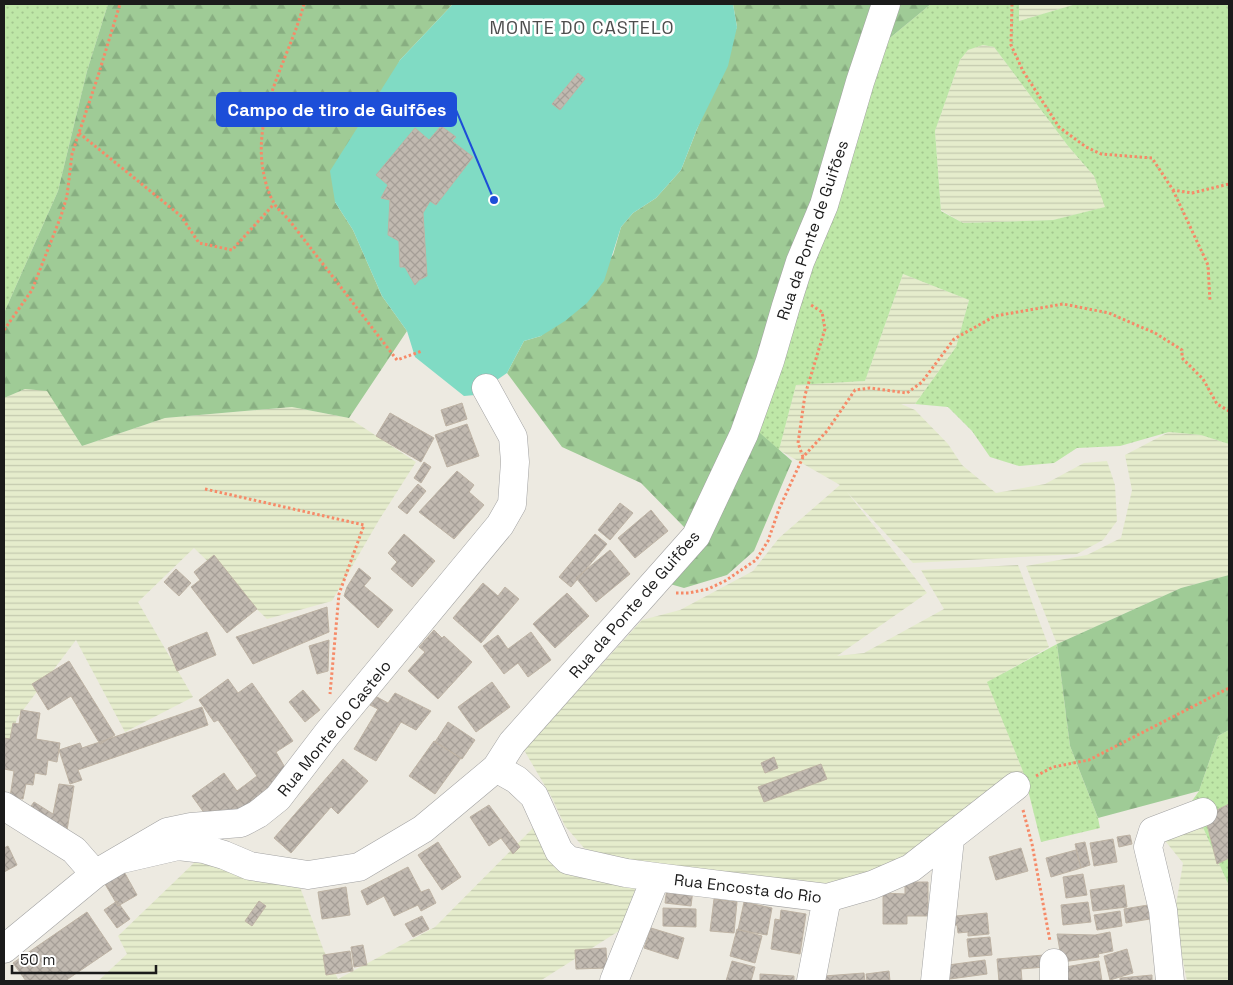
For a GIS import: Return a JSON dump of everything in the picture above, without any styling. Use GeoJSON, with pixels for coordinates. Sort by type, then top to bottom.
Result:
{"type":"FeatureCollection","features":[{"type":"Feature","properties":{"kind":"street","name":"Rua da Ponte de Guifões"},"geometry":{"type":"LineString","coordinates":[[122,859],[178,846],[204,849],[250,866],[308,875],[359,867],[423,829],[496,768],[512,743],[696,536],[744,434],[770,361],[800,262],[824,205],[860,82],[886,4]]}},
{"type":"Feature","properties":{"kind":"street","name":"Rua Monte do Castelo"},"geometry":{"type":"LineString","coordinates":[[4,949],[95,874],[168,832],[191,827],[241,823],[258,814],[278,798],[327,734],[500,525],[512,504],[515,462],[513,437],[486,388]]}},
{"type":"Feature","properties":{"kind":"street","name":"Rua Encosta do Rio"},"geometry":{"type":"LineString","coordinates":[[496,768],[517,780],[534,796],[559,851],[568,860],[626,873],[827,898],[872,886],[911,868],[1016,786]]}},
{"type":"Feature","properties":{"kind":"street"},"geometry":{"type":"LineString","coordinates":[[4,806],[74,850],[95,874]]}},
{"type":"Feature","properties":{"kind":"street"},"geometry":{"type":"LineString","coordinates":[[1170,981],[1164,910],[1148,847],[1153,831],[1203,812]]}},
{"type":"Feature","properties":{"kind":"street"},"geometry":{"type":"LineString","coordinates":[[935,981],[950,839]]}},
{"type":"Feature","properties":{"kind":"street"},"geometry":{"type":"LineString","coordinates":[[614,981],[656,877]]}},
{"type":"Feature","properties":{"kind":"street"},"geometry":{"type":"LineString","coordinates":[[811,981],[827,898]]}},
{"type":"Feature","properties":{"kind":"path"},"geometry":{"type":"LineString","coordinates":[[4,330],[32,290],[67,196],[72,154],[120,4]]}},
{"type":"Feature","properties":{"kind":"path"},"geometry":{"type":"LineString","coordinates":[[304,4],[298,28],[266,108],[261,138],[266,186],[274,204],[289,220],[397,360],[422,351]]}},
{"type":"Feature","properties":{"kind":"path"},"geometry":{"type":"LineString","coordinates":[[1012,4],[1011,45],[1024,71],[1059,127],[1086,147],[1101,154],[1152,158],[1173,190],[1208,265],[1210,302]]}},
{"type":"Feature","properties":{"kind":"path"},"geometry":{"type":"LineString","coordinates":[[79,133],[181,216],[199,243],[232,250],[274,204]]}},
{"type":"Feature","properties":{"kind":"path"},"geometry":{"type":"LineString","coordinates":[[1173,190],[1192,193],[1229,184]]}},
{"type":"Feature","properties":{"kind":"path"},"geometry":{"type":"LineString","coordinates":[[786,306],[807,304],[822,312],[825,329],[805,395],[798,443],[803,457]]}},
{"type":"Feature","properties":{"kind":"path"},"geometry":{"type":"LineString","coordinates":[[656,580],[667,593],[689,593],[708,589],[725,581],[756,560],[768,541],[779,509],[803,457],[827,431],[855,390],[870,388],[907,393],[922,382],[954,339],[995,316],[1063,304],[1109,313],[1155,333],[1182,350],[1182,358],[1203,379],[1217,404],[1229,411]]}},
{"type":"Feature","properties":{"kind":"path"},"geometry":{"type":"LineString","coordinates":[[204,489],[364,525],[339,594],[330,697]]}},
{"type":"Feature","properties":{"kind":"path"},"geometry":{"type":"LineString","coordinates":[[1054,972],[1032,844],[1016,786],[1053,767],[1090,760],[1229,688]]}},
{"type":"Feature","properties":{"kind":"green space"},"geometry":{"type":"Polygon","coordinates":[[[4,4],[108,4],[87,71],[58,191],[4,313],[4,4]]]}},
{"type":"Feature","properties":{"kind":"green space"},"geometry":{"type":"Polygon","coordinates":[[[108,4],[453,4],[400,60],[335,202],[353,230],[382,296],[407,331],[349,418],[292,407],[165,418],[82,446],[47,391],[25,389],[4,398],[4,313],[58,191],[87,71],[108,4]]]}},
{"type":"Feature","properties":{"kind":"green space"},"geometry":{"type":"Polygon","coordinates":[[[453,4],[733,4],[737,27],[728,66],[697,129],[681,170],[656,198],[633,213],[621,227],[604,281],[587,303],[565,321],[541,336],[524,341],[507,373],[475,395],[464,396],[415,357],[407,331],[382,296],[353,230],[335,202],[330,171],[400,60],[453,4]]]}},
{"type":"Feature","properties":{"kind":"green space"},"geometry":{"type":"Polygon","coordinates":[[[733,4],[931,4],[862,61],[743,418],[792,461],[754,551],[727,575],[684,588],[656,580],[685,528],[641,483],[562,447],[507,373],[524,341],[541,336],[613,255],[621,227],[633,213],[656,198],[681,170],[737,27],[733,4]]]}},
{"type":"Feature","properties":{"kind":"green space"},"geometry":{"type":"Polygon","coordinates":[[[931,4],[1019,4],[1019,21],[1076,4],[1229,4],[1229,444],[1201,435],[1169,432],[1120,446],[1077,448],[1054,463],[1019,466],[990,457],[972,431],[948,407],[915,404],[956,347],[969,300],[903,274],[865,381],[796,385],[779,450],[743,419],[862,61],[931,4]],[[983,45],[968,50],[960,60],[935,131],[941,211],[963,223],[1053,220],[1105,207],[1094,176],[1068,146],[994,47],[983,45]]]}},
{"type":"Feature","properties":{"kind":"green space"},"geometry":{"type":"Polygon","coordinates":[[[1019,4],[1076,4],[1019,21],[1019,4]]]}},
{"type":"Feature","properties":{"kind":"green space"},"geometry":{"type":"Polygon","coordinates":[[[983,45],[994,47],[1068,146],[1094,176],[1106,207],[1053,220],[963,223],[941,210],[935,131],[960,60],[968,50],[983,45]]]}},
{"type":"Feature","properties":{"kind":"green space"},"geometry":{"type":"Polygon","coordinates":[[[903,274],[969,300],[956,347],[915,404],[901,404],[915,410],[948,444],[962,465],[996,493],[1045,484],[1084,463],[1107,461],[1115,485],[1117,521],[1103,540],[1077,554],[913,563],[847,492],[927,593],[837,656],[864,653],[944,609],[921,570],[1018,565],[1049,647],[988,682],[1024,774],[898,863],[855,882],[813,885],[608,858],[584,848],[565,826],[552,798],[524,750],[642,620],[680,610],[753,571],[779,538],[840,485],[779,450],[796,385],[865,381],[903,274]]]}},
{"type":"Feature","properties":{"kind":"green space"},"geometry":{"type":"Polygon","coordinates":[[[25,389],[48,390],[82,446],[165,418],[292,407],[349,418],[416,462],[379,520],[332,601],[267,619],[194,548],[138,602],[193,697],[125,732],[76,640],[17,718],[4,770],[4,398],[25,389]]]}},
{"type":"Feature","properties":{"kind":"green space"},"geometry":{"type":"Polygon","coordinates":[[[1169,432],[1201,435],[1229,444],[1229,575],[1181,588],[1057,644],[1026,566],[1087,555],[1121,538],[1132,490],[1125,455],[1169,432]]]}},
{"type":"Feature","properties":{"kind":"green space"},"geometry":{"type":"Polygon","coordinates":[[[1229,575],[1229,730],[1218,736],[1199,791],[1098,818],[1070,746],[1057,644],[1181,588],[1229,575]]]}},
{"type":"Feature","properties":{"kind":"green space"},"geometry":{"type":"Polygon","coordinates":[[[1057,644],[1070,746],[1098,818],[1100,828],[1041,842],[1024,774],[987,682],[1057,644]]]}},
{"type":"Feature","properties":{"kind":"green space"},"geometry":{"type":"Polygon","coordinates":[[[1229,730],[1229,886],[1201,823],[1187,808],[1199,791],[1218,736],[1229,730]]]}},
{"type":"Feature","properties":{"kind":"green space"},"geometry":{"type":"Polygon","coordinates":[[[1201,823],[1229,886],[1229,981],[1187,981],[1174,917],[1183,863],[1162,837],[1201,823]]]}},
{"type":"Feature","properties":{"kind":"green space"},"geometry":{"type":"Polygon","coordinates":[[[534,827],[637,884],[622,929],[540,981],[98,981],[127,954],[118,936],[197,860],[298,882],[324,951],[338,979],[435,927],[534,827]]]}},
{"type":"Feature","properties":{"kind":"building"},"geometry":{"type":"Polygon","coordinates":[[[578,73],[585,79],[560,110],[552,104],[578,73]]]}},
{"type":"Feature","properties":{"kind":"building"},"geometry":{"type":"Polygon","coordinates":[[[441,126],[456,137],[452,141],[473,157],[436,205],[430,201],[423,213],[427,276],[419,280],[415,285],[405,267],[400,267],[399,241],[388,235],[390,200],[381,198],[388,185],[376,175],[415,128],[429,140],[441,126]]]}},
{"type":"Feature","properties":{"kind":"building"},"geometry":{"type":"Polygon","coordinates":[[[462,403],[467,419],[446,426],[441,410],[462,403]]]}},
{"type":"Feature","properties":{"kind":"building"},"geometry":{"type":"Polygon","coordinates":[[[390,413],[434,438],[421,462],[376,436],[390,413]]]}},
{"type":"Feature","properties":{"kind":"building"},"geometry":{"type":"Polygon","coordinates":[[[467,424],[479,456],[447,467],[435,435],[467,424]]]}},
{"type":"Feature","properties":{"kind":"building"},"geometry":{"type":"Polygon","coordinates":[[[424,462],[431,467],[421,483],[414,478],[424,462]]]}},
{"type":"Feature","properties":{"kind":"building"},"geometry":{"type":"Polygon","coordinates":[[[457,471],[474,485],[469,492],[484,505],[454,539],[419,512],[457,471]]]}},
{"type":"Feature","properties":{"kind":"building"},"geometry":{"type":"Polygon","coordinates":[[[418,484],[426,491],[407,514],[398,507],[418,484]]]}},
{"type":"Feature","properties":{"kind":"building"},"geometry":{"type":"Polygon","coordinates":[[[620,503],[633,513],[610,540],[598,530],[620,503]]]}},
{"type":"Feature","properties":{"kind":"building"},"geometry":{"type":"Polygon","coordinates":[[[651,510],[668,531],[635,558],[618,538],[651,510]]]}},
{"type":"Feature","properties":{"kind":"building"},"geometry":{"type":"Polygon","coordinates":[[[404,534],[435,561],[412,587],[391,569],[397,562],[388,553],[404,534]]]}},
{"type":"Feature","properties":{"kind":"building"},"geometry":{"type":"Polygon","coordinates":[[[595,534],[607,544],[571,587],[559,577],[595,534]]]}},
{"type":"Feature","properties":{"kind":"building"},"geometry":{"type":"Polygon","coordinates":[[[610,550],[630,574],[596,602],[576,578],[610,550]]]}},
{"type":"Feature","properties":{"kind":"building"},"geometry":{"type":"Polygon","coordinates":[[[214,555],[257,609],[227,633],[191,587],[200,580],[194,572],[214,555]]]}},
{"type":"Feature","properties":{"kind":"building"},"geometry":{"type":"Polygon","coordinates":[[[359,568],[371,578],[364,586],[393,610],[378,628],[344,596],[347,587],[359,568]]]}},
{"type":"Feature","properties":{"kind":"building"},"geometry":{"type":"Polygon","coordinates":[[[176,569],[191,583],[179,596],[164,582],[176,569]]]}},
{"type":"Feature","properties":{"kind":"building"},"geometry":{"type":"Polygon","coordinates":[[[483,583],[498,596],[505,587],[519,599],[481,643],[453,618],[483,583]]]}},
{"type":"Feature","properties":{"kind":"building"},"geometry":{"type":"Polygon","coordinates":[[[567,593],[589,616],[555,648],[533,624],[567,593]]]}},
{"type":"Feature","properties":{"kind":"building"},"geometry":{"type":"Polygon","coordinates":[[[327,607],[329,632],[253,664],[236,637],[327,607]]]}},
{"type":"Feature","properties":{"kind":"building"},"geometry":{"type":"Polygon","coordinates":[[[434,630],[442,638],[444,636],[472,662],[438,699],[408,671],[425,652],[419,647],[434,630]]]}},
{"type":"Feature","properties":{"kind":"building"},"geometry":{"type":"Polygon","coordinates":[[[207,632],[216,655],[177,671],[168,648],[207,632]]]}},
{"type":"Feature","properties":{"kind":"building"},"geometry":{"type":"Polygon","coordinates":[[[531,632],[551,660],[528,677],[518,663],[504,674],[483,646],[498,635],[508,649],[531,632]]]}},
{"type":"Feature","properties":{"kind":"building"},"geometry":{"type":"Polygon","coordinates":[[[329,640],[328,671],[317,674],[309,646],[329,640]]]}},
{"type":"Feature","properties":{"kind":"building"},"geometry":{"type":"Polygon","coordinates":[[[69,661],[115,735],[100,744],[71,696],[48,710],[32,684],[69,661]]]}},
{"type":"Feature","properties":{"kind":"building"},"geometry":{"type":"Polygon","coordinates":[[[228,679],[238,693],[252,683],[293,741],[276,752],[287,771],[242,814],[220,817],[209,811],[205,814],[192,796],[224,773],[237,791],[257,776],[218,720],[214,722],[199,700],[228,679]]]}},
{"type":"Feature","properties":{"kind":"building"},"geometry":{"type":"Polygon","coordinates":[[[492,682],[510,707],[476,732],[458,707],[492,682]]]}},
{"type":"Feature","properties":{"kind":"building"},"geometry":{"type":"Polygon","coordinates":[[[303,690],[320,710],[305,722],[289,702],[303,690]]]}},
{"type":"Feature","properties":{"kind":"building"},"geometry":{"type":"Polygon","coordinates":[[[395,693],[431,711],[416,730],[401,722],[376,761],[354,749],[378,709],[370,705],[377,697],[388,703],[395,693]]]}},
{"type":"Feature","properties":{"kind":"building"},"geometry":{"type":"Polygon","coordinates":[[[202,707],[208,725],[78,770],[82,780],[70,784],[59,750],[80,743],[82,748],[202,707]]]}},
{"type":"Feature","properties":{"kind":"building"},"geometry":{"type":"Polygon","coordinates":[[[21,710],[40,713],[36,739],[60,743],[57,762],[48,760],[46,775],[35,773],[33,785],[26,784],[23,799],[10,797],[14,771],[4,769],[4,738],[10,739],[13,723],[19,724],[21,710]]]}},
{"type":"Feature","properties":{"kind":"building"},"geometry":{"type":"Polygon","coordinates":[[[448,722],[475,740],[462,759],[435,742],[448,722]]]}},
{"type":"Feature","properties":{"kind":"building"},"geometry":{"type":"Polygon","coordinates":[[[434,741],[461,758],[435,794],[409,776],[434,741]]]}},
{"type":"Feature","properties":{"kind":"building"},"geometry":{"type":"Polygon","coordinates":[[[774,757],[778,768],[765,773],[761,763],[774,757]]]}},
{"type":"Feature","properties":{"kind":"building"},"geometry":{"type":"Polygon","coordinates":[[[343,759],[368,781],[338,814],[331,807],[291,853],[274,838],[343,759]]]}},
{"type":"Feature","properties":{"kind":"building"},"geometry":{"type":"Polygon","coordinates":[[[821,764],[827,779],[764,802],[758,787],[821,764]]]}},
{"type":"Feature","properties":{"kind":"building"},"geometry":{"type":"Polygon","coordinates":[[[59,784],[74,786],[66,837],[26,813],[34,802],[53,814],[59,784]]]}},
{"type":"Feature","properties":{"kind":"building"},"geometry":{"type":"Polygon","coordinates":[[[1229,804],[1229,858],[1217,864],[1205,816],[1229,804]]]}},
{"type":"Feature","properties":{"kind":"building"},"geometry":{"type":"Polygon","coordinates":[[[489,805],[520,847],[513,854],[501,838],[489,846],[470,817],[489,805]]]}},
{"type":"Feature","properties":{"kind":"building"},"geometry":{"type":"Polygon","coordinates":[[[1130,835],[1132,844],[1119,847],[1117,837],[1130,835]]]}},
{"type":"Feature","properties":{"kind":"building"},"geometry":{"type":"Polygon","coordinates":[[[1113,839],[1117,862],[1094,866],[1090,843],[1113,839]]]}},
{"type":"Feature","properties":{"kind":"building"},"geometry":{"type":"Polygon","coordinates":[[[438,842],[461,877],[442,890],[418,855],[438,842]]]}},
{"type":"Feature","properties":{"kind":"building"},"geometry":{"type":"Polygon","coordinates":[[[1085,842],[1090,865],[1081,868],[1075,844],[1085,842]]]}},
{"type":"Feature","properties":{"kind":"building"},"geometry":{"type":"Polygon","coordinates":[[[8,846],[17,865],[4,872],[4,848],[8,846]]]}},
{"type":"Feature","properties":{"kind":"building"},"geometry":{"type":"Polygon","coordinates":[[[1021,848],[1028,871],[996,880],[989,857],[1021,848]]]}},
{"type":"Feature","properties":{"kind":"building"},"geometry":{"type":"Polygon","coordinates":[[[1076,850],[1081,868],[1051,877],[1046,858],[1076,850]]]}},
{"type":"Feature","properties":{"kind":"building"},"geometry":{"type":"Polygon","coordinates":[[[408,867],[421,892],[429,889],[436,903],[421,911],[418,905],[394,916],[384,896],[367,905],[361,891],[408,867]]]}},
{"type":"Feature","properties":{"kind":"building"},"geometry":{"type":"Polygon","coordinates":[[[122,868],[137,895],[118,906],[102,879],[122,868]]]}},
{"type":"Feature","properties":{"kind":"building"},"geometry":{"type":"Polygon","coordinates":[[[1083,874],[1087,895],[1066,898],[1063,877],[1083,874]]]}},
{"type":"Feature","properties":{"kind":"building"},"geometry":{"type":"Polygon","coordinates":[[[905,882],[928,882],[928,916],[907,916],[907,924],[883,924],[883,893],[905,894],[905,882]]]}},
{"type":"Feature","properties":{"kind":"building"},"geometry":{"type":"Polygon","coordinates":[[[1124,885],[1127,907],[1093,911],[1090,890],[1124,885]]]}},
{"type":"Feature","properties":{"kind":"building"},"geometry":{"type":"Polygon","coordinates":[[[346,887],[350,915],[322,919],[318,892],[346,887]]]}},
{"type":"Feature","properties":{"kind":"building"},"geometry":{"type":"Polygon","coordinates":[[[667,887],[693,890],[691,906],[665,903],[667,887]]]}},
{"type":"Feature","properties":{"kind":"building"},"geometry":{"type":"Polygon","coordinates":[[[714,899],[737,902],[734,933],[710,931],[714,899]]]}},
{"type":"Feature","properties":{"kind":"building"},"geometry":{"type":"Polygon","coordinates":[[[117,901],[130,919],[117,928],[104,910],[117,901]]]}},
{"type":"Feature","properties":{"kind":"building"},"geometry":{"type":"Polygon","coordinates":[[[259,901],[266,906],[252,926],[245,921],[259,901]]]}},
{"type":"Feature","properties":{"kind":"building"},"geometry":{"type":"Polygon","coordinates":[[[744,902],[772,908],[767,935],[738,930],[744,902]]]}},
{"type":"Feature","properties":{"kind":"building"},"geometry":{"type":"Polygon","coordinates":[[[1088,902],[1091,922],[1063,925],[1061,905],[1088,902]]]}},
{"type":"Feature","properties":{"kind":"building"},"geometry":{"type":"Polygon","coordinates":[[[1148,905],[1150,919],[1126,923],[1124,909],[1148,905]]]}},
{"type":"Feature","properties":{"kind":"building"},"geometry":{"type":"Polygon","coordinates":[[[663,908],[696,909],[696,927],[663,926],[663,908]]]}},
{"type":"Feature","properties":{"kind":"building"},"geometry":{"type":"Polygon","coordinates":[[[781,910],[806,914],[800,954],[771,949],[775,919],[780,920],[781,910]]]}},
{"type":"Feature","properties":{"kind":"building"},"geometry":{"type":"Polygon","coordinates":[[[1120,911],[1122,926],[1097,930],[1094,915],[1120,911]]]}},
{"type":"Feature","properties":{"kind":"building"},"geometry":{"type":"Polygon","coordinates":[[[87,912],[112,949],[65,981],[26,981],[13,963],[87,912]]]}},
{"type":"Feature","properties":{"kind":"building"},"geometry":{"type":"Polygon","coordinates":[[[987,913],[989,934],[968,936],[968,932],[958,933],[957,925],[946,926],[946,917],[987,913]]]}},
{"type":"Feature","properties":{"kind":"building"},"geometry":{"type":"Polygon","coordinates":[[[422,916],[429,929],[413,937],[405,924],[422,916]]]}},
{"type":"Feature","properties":{"kind":"building"},"geometry":{"type":"Polygon","coordinates":[[[651,928],[684,938],[678,959],[644,948],[651,928]]]}},
{"type":"Feature","properties":{"kind":"building"},"geometry":{"type":"Polygon","coordinates":[[[737,929],[762,936],[755,963],[730,956],[737,929]]]}},
{"type":"Feature","properties":{"kind":"building"},"geometry":{"type":"Polygon","coordinates":[[[1110,932],[1113,951],[1098,954],[1099,957],[1062,962],[1057,934],[1095,935],[1110,932]]]}},
{"type":"Feature","properties":{"kind":"building"},"geometry":{"type":"Polygon","coordinates":[[[990,937],[992,955],[969,957],[967,939],[990,937]]]}},
{"type":"Feature","properties":{"kind":"building"},"geometry":{"type":"Polygon","coordinates":[[[363,945],[367,965],[354,967],[351,947],[363,945]]]}},
{"type":"Feature","properties":{"kind":"building"},"geometry":{"type":"Polygon","coordinates":[[[606,948],[607,968],[576,969],[575,950],[606,948]]]}},
{"type":"Feature","properties":{"kind":"building"},"geometry":{"type":"Polygon","coordinates":[[[1127,949],[1133,973],[1110,980],[1104,956],[1127,949]]]}},
{"type":"Feature","properties":{"kind":"building"},"geometry":{"type":"Polygon","coordinates":[[[350,951],[353,971],[326,975],[323,955],[350,951]]]}},
{"type":"Feature","properties":{"kind":"building"},"geometry":{"type":"Polygon","coordinates":[[[1044,955],[1045,967],[1021,969],[1022,981],[999,981],[997,959],[1044,955]]]}},
{"type":"Feature","properties":{"kind":"building"},"geometry":{"type":"Polygon","coordinates":[[[985,960],[987,974],[950,979],[948,965],[985,960]]]}},
{"type":"Feature","properties":{"kind":"building"},"geometry":{"type":"Polygon","coordinates":[[[732,961],[755,967],[751,981],[726,981],[732,961]]]}},
{"type":"Feature","properties":{"kind":"building"},"geometry":{"type":"Polygon","coordinates":[[[1099,961],[1102,981],[1063,981],[1060,968],[1099,961]]]}},
{"type":"Feature","properties":{"kind":"building"},"geometry":{"type":"Polygon","coordinates":[[[889,971],[890,981],[867,981],[866,974],[889,971]]]}},
{"type":"Feature","properties":{"kind":"building"},"geometry":{"type":"Polygon","coordinates":[[[864,973],[865,981],[824,981],[824,976],[864,973]]]}},
{"type":"Feature","properties":{"kind":"building"},"geometry":{"type":"Polygon","coordinates":[[[760,974],[794,976],[794,981],[760,981],[760,974]]]}},
{"type":"Feature","properties":{"kind":"building"},"geometry":{"type":"Polygon","coordinates":[[[1152,975],[1152,981],[1120,981],[1120,978],[1152,975]]]}},
{"type":"Feature","properties":{"kind":"place","name":"Campo de tiro de Guifões"},"geometry":{"type":"Point","coordinates":[494,200]}},
{"type":"Feature","properties":{"kind":"district","name":"MONTE DO CASTELO"},"geometry":{"type":"Point","coordinates":[582,28]}}]}
